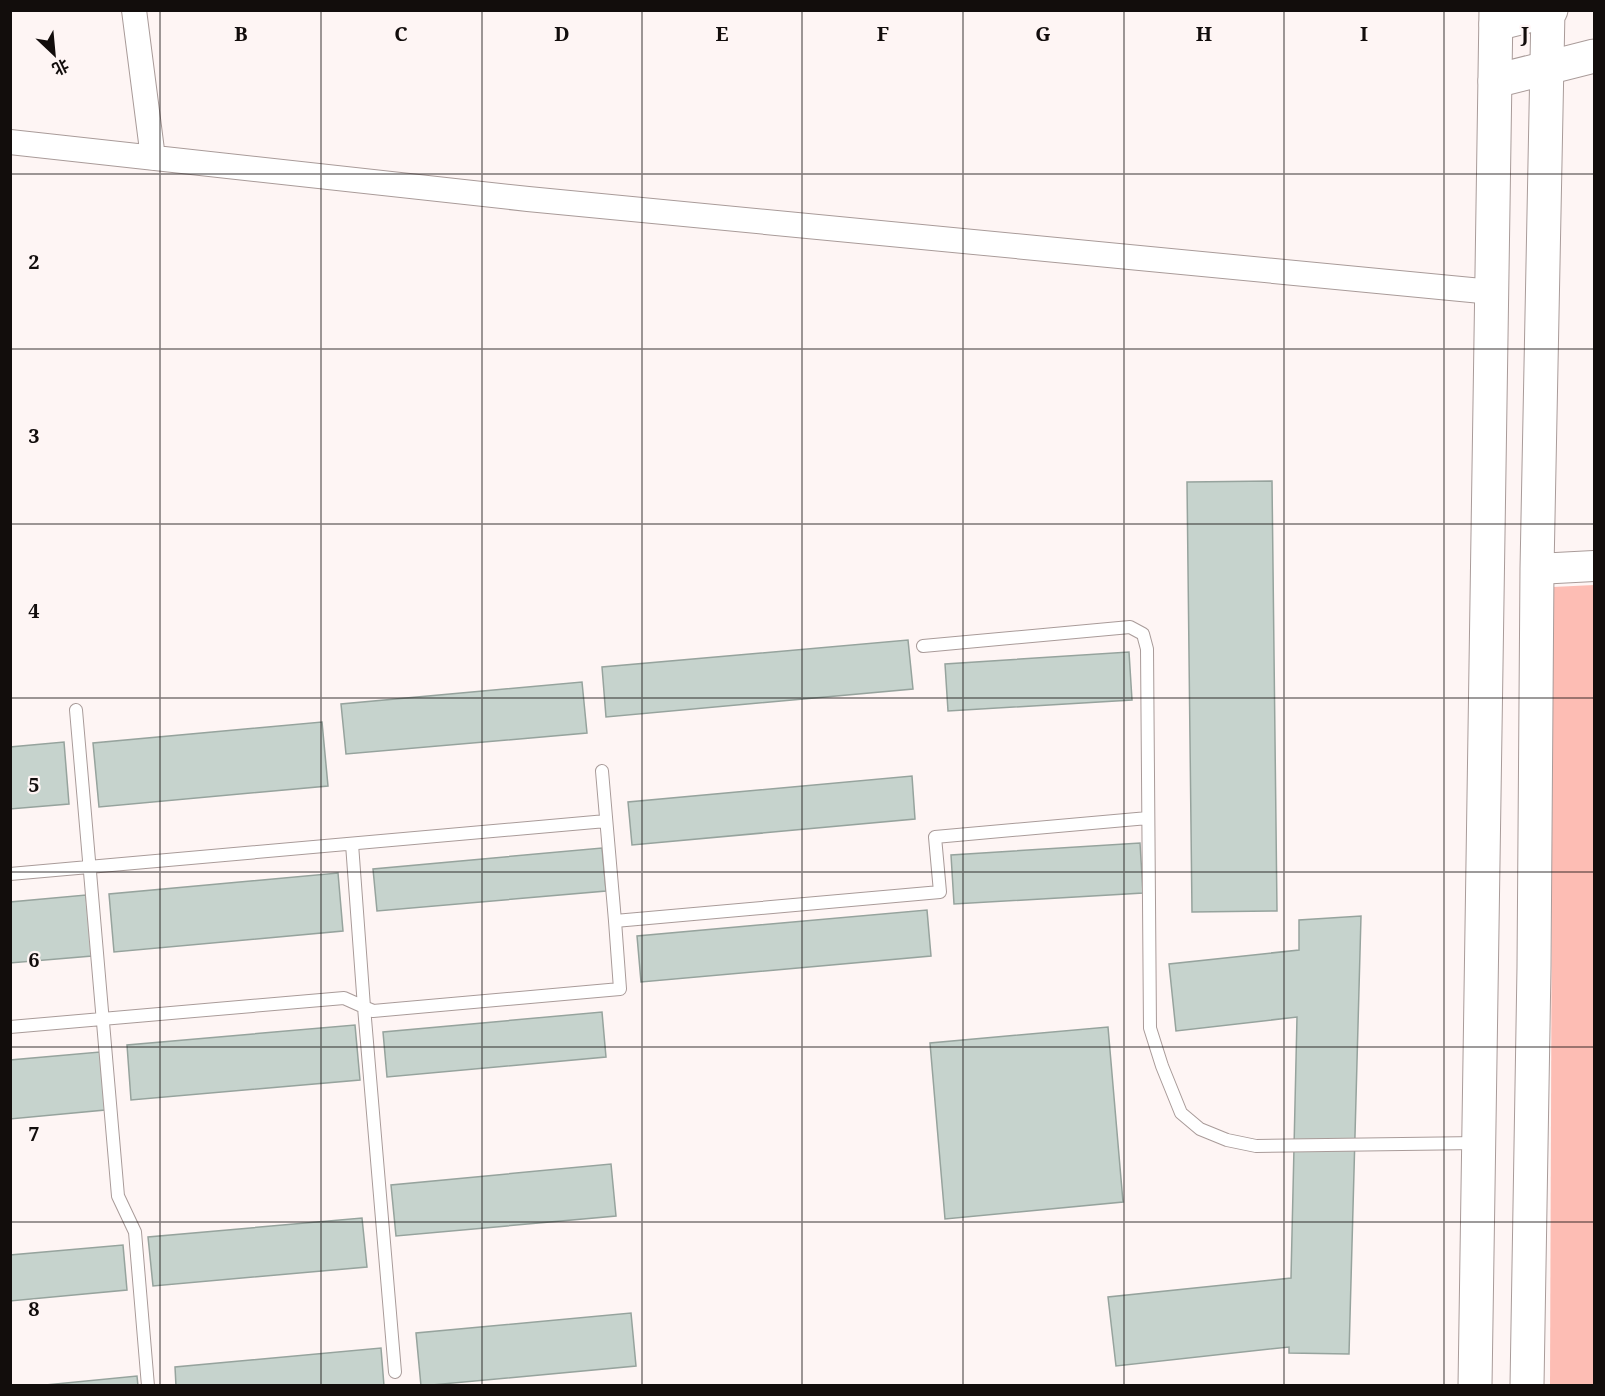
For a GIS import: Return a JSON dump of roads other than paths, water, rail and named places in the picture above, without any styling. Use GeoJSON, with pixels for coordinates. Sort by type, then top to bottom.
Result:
{"type":"FeatureCollection","features":[{"type":"Feature","properties":{"kind":"main road"},"geometry":{"type":"LineString","coordinates":[[1475,1386],[1496,17],[1549,11],[1537,569],[1527,1386]]}},
{"type":"Feature","properties":{"kind":"main road"},"geometry":{"type":"LineString","coordinates":[[1495,81],[1594,56]]}},
{"type":"Feature","properties":{"kind":"street"},"geometry":{"type":"LineString","coordinates":[[134,10],[153,158]]}},
{"type":"Feature","properties":{"kind":"street"},"geometry":{"type":"LineString","coordinates":[[10,142],[528,199],[1492,292]]}},
{"type":"Feature","properties":{"kind":"street"},"geometry":{"type":"LineString","coordinates":[[1537,569],[1594,566]]}},
{"type":"Feature","properties":{"kind":"lane"},"geometry":{"type":"LineString","coordinates":[[922,646],[1130,627],[1143,634],[1147,649],[1150,1028],[1181,1113],[1200,1129],[1227,1140],[1256,1146],[1479,1143]]}},
{"type":"Feature","properties":{"kind":"lane"},"geometry":{"type":"LineString","coordinates":[[76,710],[118,1196],[135,1232],[148,1386]]}},
{"type":"Feature","properties":{"kind":"lane"},"geometry":{"type":"LineString","coordinates":[[10,1027],[344,998],[373,1011],[621,989],[602,771]]}},
{"type":"Feature","properties":{"kind":"lane"},"geometry":{"type":"LineString","coordinates":[[615,921],[940,892],[935,837],[1148,818]]}},
{"type":"Feature","properties":{"kind":"lane"},"geometry":{"type":"LineString","coordinates":[[10,874],[606,821]]}},
{"type":"Feature","properties":{"kind":"lane"},"geometry":{"type":"LineString","coordinates":[[352,844],[395,1372]]}}]}
